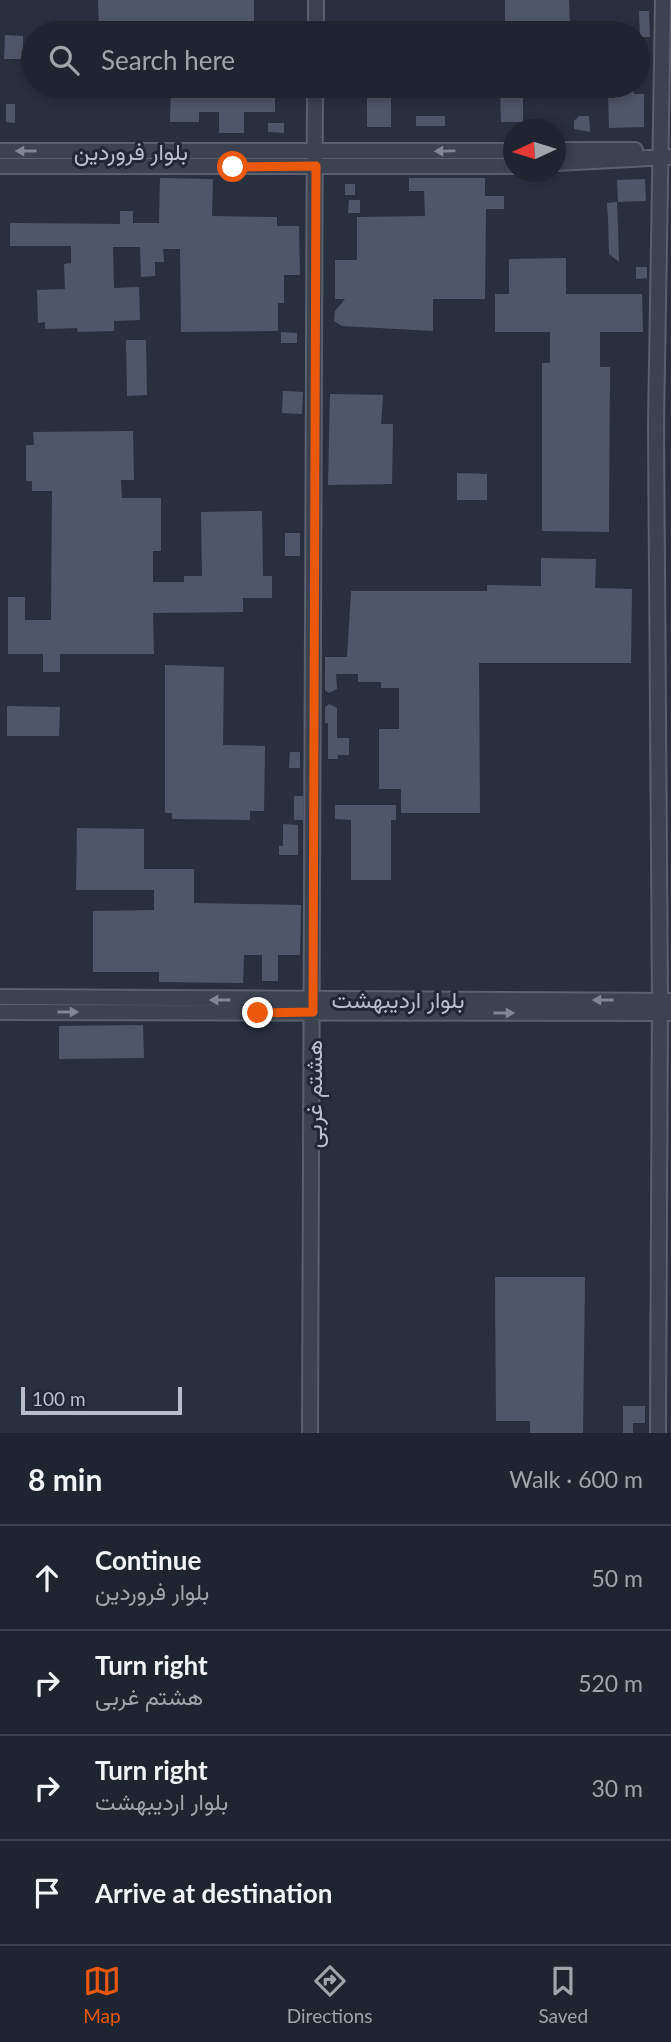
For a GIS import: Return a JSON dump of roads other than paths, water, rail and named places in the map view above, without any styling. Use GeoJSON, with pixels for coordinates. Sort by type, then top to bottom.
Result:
{"type":"FeatureCollection","features":[{"type":"Feature","properties":{"kind":"street"},"geometry":{"type":"LineString","coordinates":[[316,0],[316,21]]}},
{"type":"Feature","properties":{"kind":"street"},"geometry":{"type":"LineString","coordinates":[[659,1433],[665,1007],[664,694],[656,425],[666,153],[663,0]]}},
{"type":"Feature","properties":{"kind":"street","name":"هشتم غربی"},"geometry":{"type":"LineString","coordinates":[[310,1433],[315,98]]}},
{"type":"Feature","properties":{"kind":"street"},"geometry":{"type":"LineString","coordinates":[[566,150],[666,153]]}},
{"type":"Feature","properties":{"kind":"street","name":"بلوار فروردین"},"geometry":{"type":"LineString","coordinates":[[0,151],[503,151]]}},
{"type":"Feature","properties":{"kind":"street"},"geometry":{"type":"LineString","coordinates":[[566,162],[666,153]]}},
{"type":"Feature","properties":{"kind":"street","name":"بلوار فروردین"},"geometry":{"type":"LineString","coordinates":[[0,166],[503,166]]}},
{"type":"Feature","properties":{"kind":"street","name":"بلوار اردیبهشت"},"geometry":{"type":"LineString","coordinates":[[0,997],[313,1006]]}},
{"type":"Feature","properties":{"kind":"street","name":"بلوار اردیبهشت"},"geometry":{"type":"LineString","coordinates":[[0,1012],[313,1006],[665,1007]]}}]}
